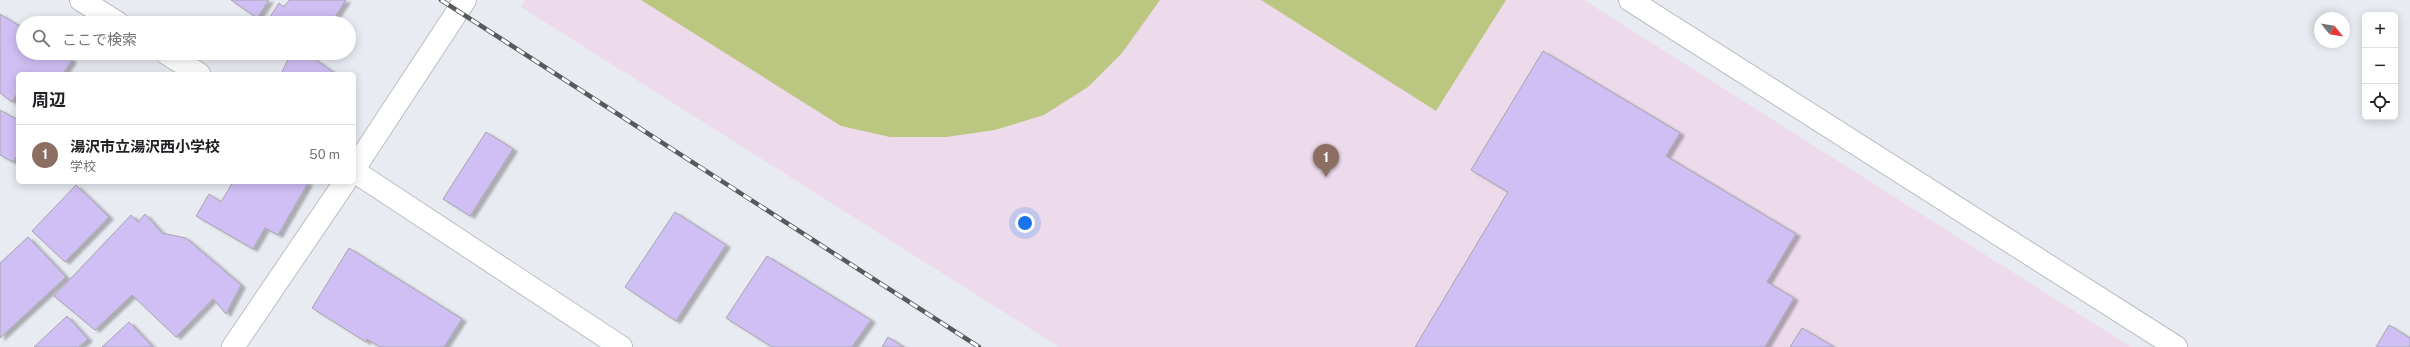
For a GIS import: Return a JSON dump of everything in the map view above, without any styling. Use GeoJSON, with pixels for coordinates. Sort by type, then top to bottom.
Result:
{"type":"FeatureCollection","features":[{"type":"Feature","properties":{"kind":"street"},"geometry":{"type":"LineString","coordinates":[[81,0],[107,16]]}},
{"type":"Feature","properties":{"kind":"street"},"geometry":{"type":"LineString","coordinates":[[356,167],[464,0]]}},
{"type":"Feature","properties":{"kind":"street"},"geometry":{"type":"LineString","coordinates":[[1630,0],[2176,347]]}},
{"type":"Feature","properties":{"kind":"street"},"geometry":{"type":"LineString","coordinates":[[177,60],[196,72]]}},
{"type":"Feature","properties":{"kind":"street"},"geometry":{"type":"LineString","coordinates":[[356,171],[621,347]]}},
{"type":"Feature","properties":{"kind":"street"},"geometry":{"type":"LineString","coordinates":[[233,347],[344,184]]}},
{"type":"Feature","properties":{"kind":"shaded area"},"geometry":{"type":"Polygon","coordinates":[[[525,0],[1584,0],[2131,347],[1059,347],[521,7],[525,0]]]}},
{"type":"Feature","properties":{"kind":"green space"},"geometry":{"type":"Polygon","coordinates":[[[641,0],[1160,0],[1122,53],[1088,87],[1044,115],[995,130],[946,137],[890,137],[841,126],[641,0]]]}},
{"type":"Feature","properties":{"kind":"green space"},"geometry":{"type":"Polygon","coordinates":[[[1261,0],[1506,0],[1436,111],[1261,0]]]}},
{"type":"Feature","properties":{"kind":"building"},"geometry":{"type":"Polygon","coordinates":[[[231,0],[269,0],[258,16],[254,16],[231,0]]]}},
{"type":"Feature","properties":{"kind":"building"},"geometry":{"type":"Polygon","coordinates":[[[289,0],[346,0],[336,16],[271,16],[279,3],[284,7],[289,0]]]}},
{"type":"Feature","properties":{"kind":"building"},"geometry":{"type":"Polygon","coordinates":[[[0,14],[16,24],[16,60],[72,60],[64,72],[16,72],[16,95],[12,102],[0,93],[0,14]]]}},
{"type":"Feature","properties":{"kind":"building"},"geometry":{"type":"Polygon","coordinates":[[[1543,51],[1680,133],[1666,156],[1796,234],[1767,282],[1794,298],[1765,347],[1415,347],[1508,192],[1471,170],[1543,51]]]}},
{"type":"Feature","properties":{"kind":"building"},"geometry":{"type":"Polygon","coordinates":[[[288,60],[316,60],[333,72],[282,72],[288,60]]]}},
{"type":"Feature","properties":{"kind":"building"},"geometry":{"type":"Polygon","coordinates":[[[0,110],[16,119],[16,157],[13,162],[0,155],[0,110]]]}},
{"type":"Feature","properties":{"kind":"building"},"geometry":{"type":"Polygon","coordinates":[[[486,132],[513,149],[470,216],[443,199],[486,132]]]}},
{"type":"Feature","properties":{"kind":"building"},"geometry":{"type":"Polygon","coordinates":[[[232,184],[307,184],[278,235],[265,228],[253,249],[196,216],[209,194],[221,202],[232,184]]]}},
{"type":"Feature","properties":{"kind":"building"},"geometry":{"type":"Polygon","coordinates":[[[76,185],[109,217],[65,262],[32,231],[76,185]]]}},
{"type":"Feature","properties":{"kind":"building"},"geometry":{"type":"Polygon","coordinates":[[[675,212],[726,245],[676,321],[625,287],[675,212]]]}},
{"type":"Feature","properties":{"kind":"building"},"geometry":{"type":"Polygon","coordinates":[[[145,214],[162,233],[186,238],[241,285],[226,314],[213,299],[176,337],[132,295],[95,330],[54,296],[131,215],[138,222],[145,214]]]}},
{"type":"Feature","properties":{"kind":"building"},"geometry":{"type":"Polygon","coordinates":[[[28,237],[66,277],[0,338],[0,263],[28,237]]]}},
{"type":"Feature","properties":{"kind":"building"},"geometry":{"type":"Polygon","coordinates":[[[349,248],[462,319],[444,347],[380,347],[367,339],[366,342],[312,308],[349,248]]]}},
{"type":"Feature","properties":{"kind":"building"},"geometry":{"type":"Polygon","coordinates":[[[767,256],[871,320],[852,347],[772,347],[726,318],[767,256]]]}},
{"type":"Feature","properties":{"kind":"building"},"geometry":{"type":"Polygon","coordinates":[[[67,316],[88,339],[79,347],[34,347],[67,316]]]}},
{"type":"Feature","properties":{"kind":"building"},"geometry":{"type":"Polygon","coordinates":[[[129,322],[153,347],[102,347],[129,322]]]}},
{"type":"Feature","properties":{"kind":"building"},"geometry":{"type":"Polygon","coordinates":[[[2389,325],[2410,338],[2410,347],[2376,347],[2389,325]]]}},
{"type":"Feature","properties":{"kind":"building"},"geometry":{"type":"Polygon","coordinates":[[[1802,328],[1834,347],[1790,347],[1802,328]]]}},
{"type":"Feature","properties":{"kind":"building"},"geometry":{"type":"Polygon","coordinates":[[[888,337],[904,347],[882,347],[888,337]]]}},
{"type":"Feature","properties":{"kind":"railway"},"geometry":{"type":"LineString","coordinates":[[441,0],[979,347]]}},
{"type":"Feature","properties":{"kind":"place","name":"湯沢市立湯沢西小学校"},"geometry":{"type":"Point","coordinates":[1326,177]}}]}
